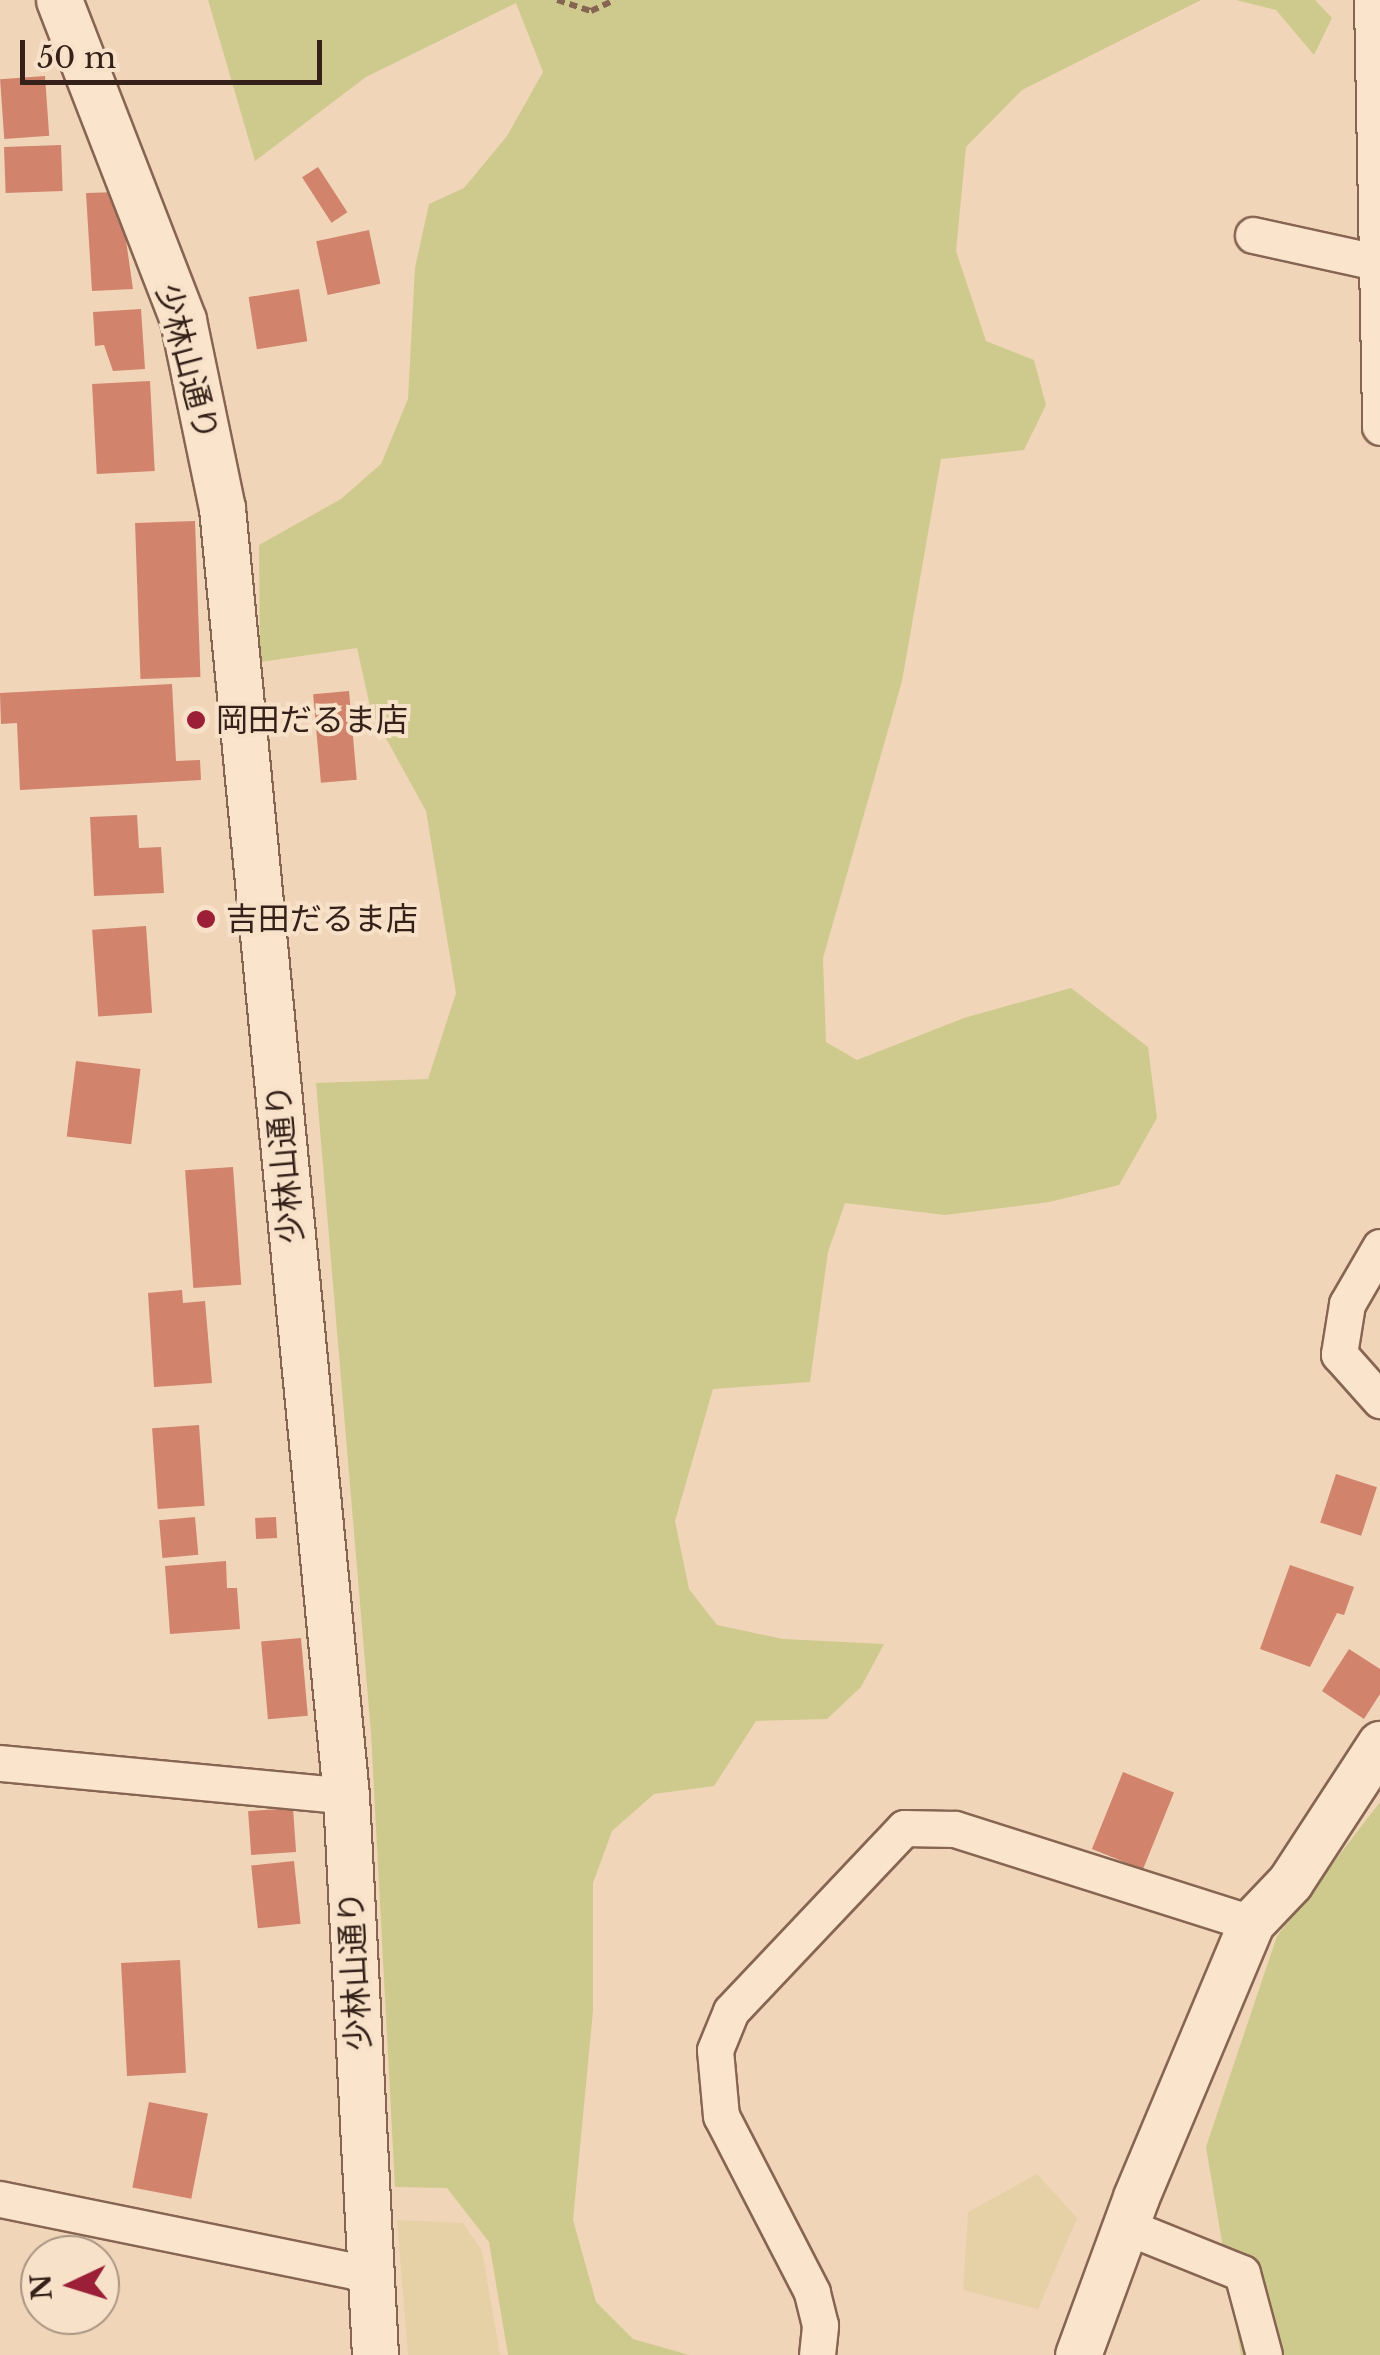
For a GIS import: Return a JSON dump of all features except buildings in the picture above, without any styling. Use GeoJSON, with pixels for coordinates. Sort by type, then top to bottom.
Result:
{"type":"FeatureCollection","features":[{"type":"Feature","properties":{"kind":"street","name":"少林山通り"},"geometry":{"type":"LineString","coordinates":[[59,0],[183,320],[222,508],[346,1796],[375,2355]]}},
{"type":"Feature","properties":{"kind":"street"},"geometry":{"type":"LineString","coordinates":[[1374,3],[1380,427]]}},
{"type":"Feature","properties":{"kind":"street"},"geometry":{"type":"LineString","coordinates":[[1253,235],[1376,262]]}},
{"type":"Feature","properties":{"kind":"street"},"geometry":{"type":"LineString","coordinates":[[1380,1248],[1347,1304],[1339,1354],[1380,1400]]}},
{"type":"Feature","properties":{"kind":"street"},"geometry":{"type":"LineString","coordinates":[[1078,2355],[1126,2226],[1252,1923],[1290,1882],[1380,1744]]}},
{"type":"Feature","properties":{"kind":"street"},"geometry":{"type":"LineString","coordinates":[[0,1762],[346,1796]]}},
{"type":"Feature","properties":{"kind":"street"},"geometry":{"type":"LineString","coordinates":[[816,2355],[820,2325],[812,2292],[721,2116],[715,2050],[731,2010],[904,1828],[955,1829],[1252,1923]]}},
{"type":"Feature","properties":{"kind":"street"},"geometry":{"type":"LineString","coordinates":[[0,2199],[370,2274]]}},
{"type":"Feature","properties":{"kind":"street"},"geometry":{"type":"LineString","coordinates":[[1126,2226],[1242,2273],[1264,2355]]}},
{"type":"Feature","properties":{"kind":"path"},"geometry":{"type":"LineString","coordinates":[[557,0],[591,11],[616,0]]}},
{"type":"Feature","properties":{"kind":"shaded area"},"geometry":{"type":"Polygon","coordinates":[[[208,0],[1201,0],[1022,90],[966,147],[956,251],[986,341],[1034,360],[1046,405],[1024,450],[941,459],[902,681],[823,958],[826,1042],[857,1060],[964,1018],[1071,988],[1148,1047],[1157,1118],[1119,1185],[1049,1202],[945,1215],[845,1203],[828,1252],[810,1382],[713,1389],[675,1521],[689,1589],[717,1625],[783,1639],[884,1644],[861,1687],[827,1719],[756,1721],[714,1786],[654,1794],[612,1831],[593,1883],[593,2011],[573,2220],[596,2302],[633,2339],[689,2355],[508,2355],[489,2242],[447,2188],[395,2187],[371,1733],[316,1083],[428,1079],[456,993],[426,811],[371,711],[357,648],[260,662],[259,545],[341,499],[381,464],[408,399],[415,268],[429,204],[464,188],[507,136],[543,72],[516,3],[366,77],[255,161],[208,0]]]}},
{"type":"Feature","properties":{"kind":"shaded area"},"geometry":{"type":"Polygon","coordinates":[[[1236,0],[1315,0],[1332,18],[1314,55],[1276,10],[1236,0]]]}},
{"type":"Feature","properties":{"kind":"shaded area"},"geometry":{"type":"Polygon","coordinates":[[[1380,1802],[1380,2355],[1241,2355],[1206,2147],[1277,1936],[1380,1802]]]}},
{"type":"Feature","properties":{"kind":"shaded area"},"geometry":{"type":"Polygon","coordinates":[[[1037,2174],[1077,2218],[1038,2309],[963,2290],[968,2212],[1037,2174]]]}},
{"type":"Feature","properties":{"kind":"shaded area"},"geometry":{"type":"Polygon","coordinates":[[[397,2220],[463,2223],[482,2251],[500,2355],[408,2355],[397,2220]]]}},
{"type":"Feature","properties":{"kind":"place","name":"岡田だるま店"},"geometry":{"type":"Point","coordinates":[196,720]}},
{"type":"Feature","properties":{"kind":"place","name":"吉田だるま店"},"geometry":{"type":"Point","coordinates":[206,919]}}]}
